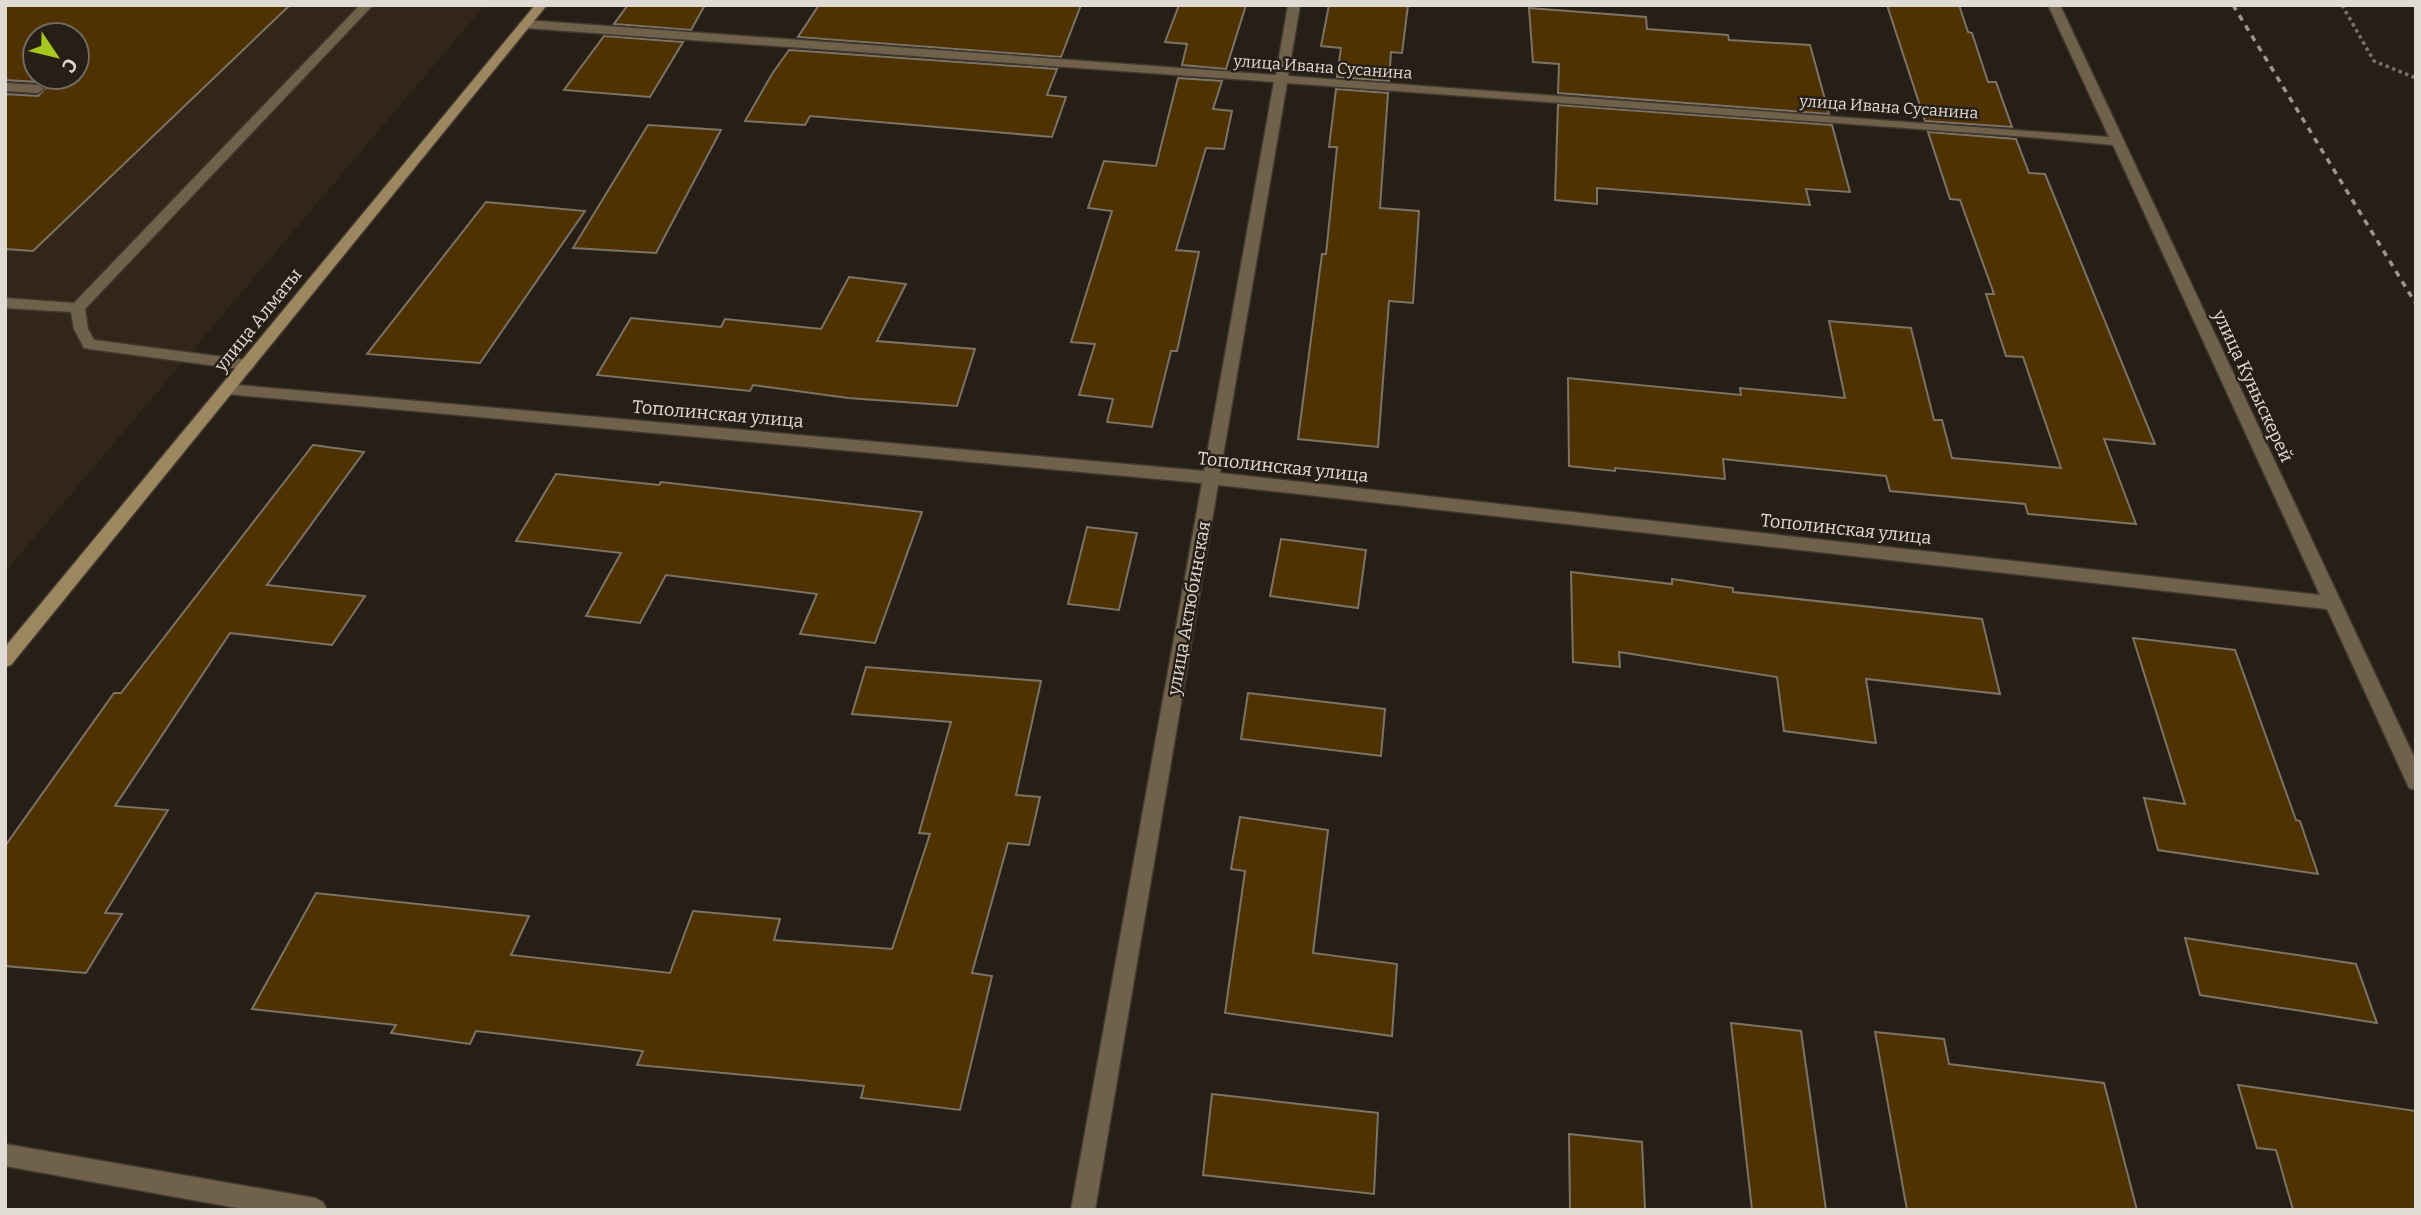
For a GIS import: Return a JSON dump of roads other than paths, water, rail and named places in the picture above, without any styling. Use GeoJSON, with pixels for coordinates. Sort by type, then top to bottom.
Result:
{"type":"FeatureCollection","features":[{"type":"Feature","properties":{"kind":"street"},"geometry":{"type":"LineString","coordinates":[[78,308],[367,5]]}},
{"type":"Feature","properties":{"kind":"street","name":"улица Алматы"},"geometry":{"type":"LineString","coordinates":[[5,660],[541,5]]}},
{"type":"Feature","properties":{"kind":"street","name":"улица Актюбинская"},"geometry":{"type":"LineString","coordinates":[[1083,1210],[1294,5]]}},
{"type":"Feature","properties":{"kind":"street","name":"улица Куныскерей"},"geometry":{"type":"LineString","coordinates":[[2054,5],[2416,782]]}},
{"type":"Feature","properties":{"kind":"street","name":"улица Ивана Сусанина"},"geometry":{"type":"LineString","coordinates":[[526,24],[2001,131],[2118,142]]}},
{"type":"Feature","properties":{"kind":"street"},"geometry":{"type":"LineString","coordinates":[[5,303],[78,308]]}},
{"type":"Feature","properties":{"kind":"street"},"geometry":{"type":"LineString","coordinates":[[78,308],[81,329],[89,344],[247,365]]}},
{"type":"Feature","properties":{"kind":"street","name":"Тополинская улица"},"geometry":{"type":"LineString","coordinates":[[227,389],[1212,478],[2332,603]]}},
{"type":"Feature","properties":{"kind":"street"},"geometry":{"type":"LineString","coordinates":[[5,1155],[315,1210]]}},
{"type":"Feature","properties":{"kind":"railway"},"geometry":{"type":"LineString","coordinates":[[2233,5],[2416,304]]}}]}
